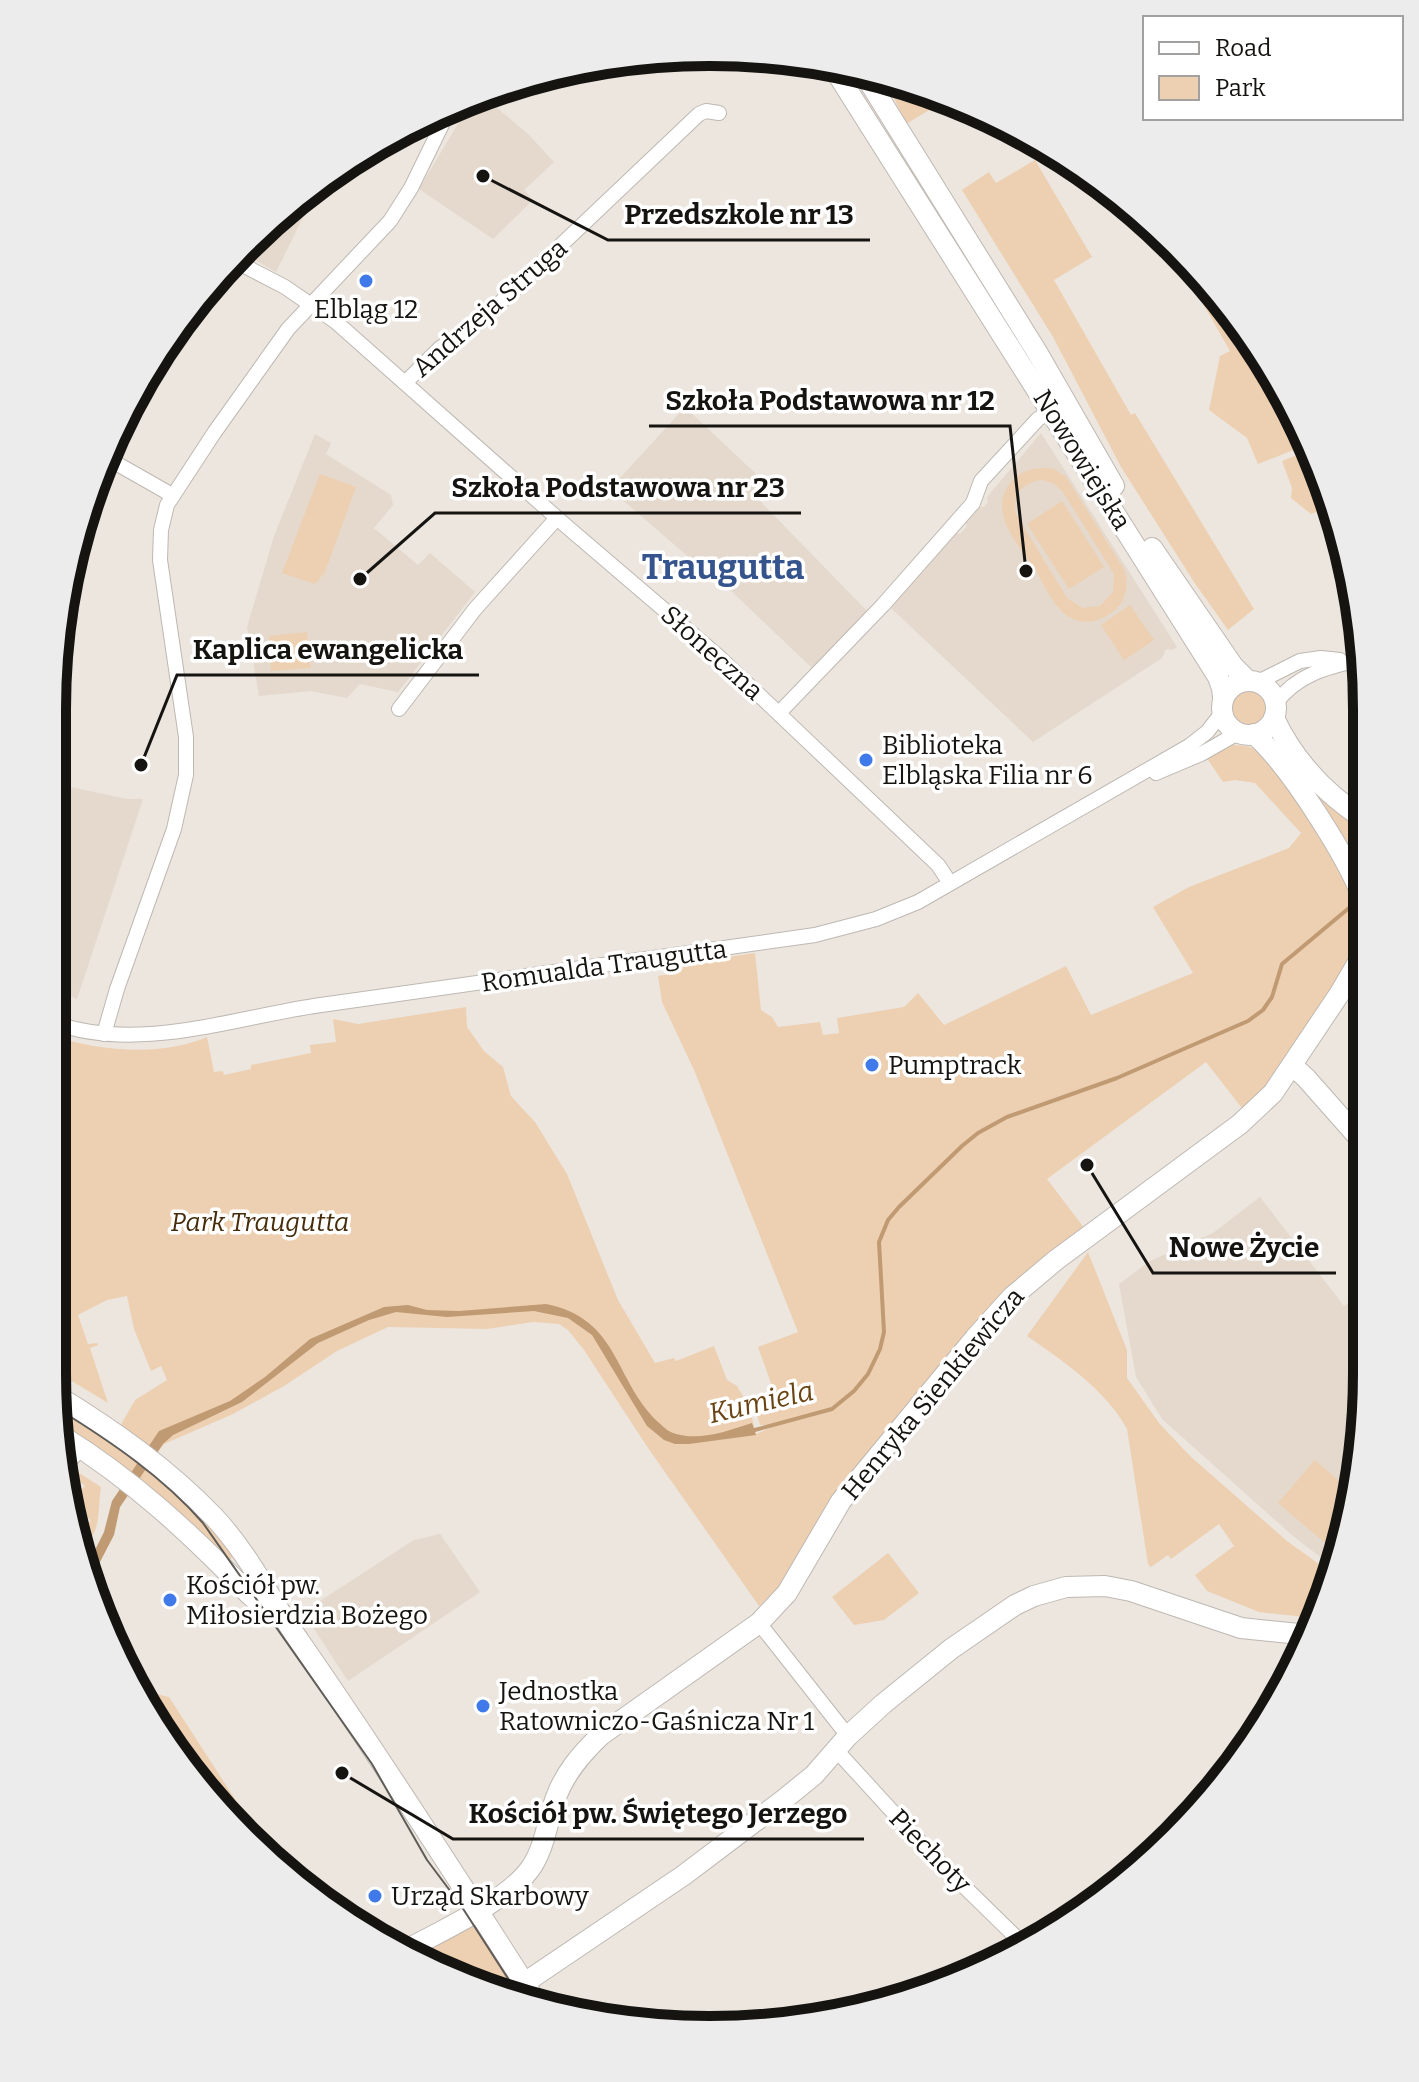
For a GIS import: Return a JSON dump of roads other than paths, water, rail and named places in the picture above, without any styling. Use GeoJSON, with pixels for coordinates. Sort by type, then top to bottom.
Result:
{"type":"FeatureCollection","features":[{"type":"Feature","properties":{"kind":"street","name":"Nowowiejska"},"geometry":{"type":"LineString","coordinates":[[841,79],[1218,677],[1222,705]]}},
{"type":"Feature","properties":{"kind":"street","name":"Nowowiejska"},"geometry":{"type":"LineString","coordinates":[[872,87],[1037,352],[1155,553],[1233,666],[1252,681]]}},
{"type":"Feature","properties":{"kind":"street","name":"Andrzeja Struga"},"geometry":{"type":"LineString","coordinates":[[405,383],[440,348],[481,321],[699,114],[706,111],[719,113]]}},
{"type":"Feature","properties":{"kind":"street"},"geometry":{"type":"LineString","coordinates":[[104,1034],[110,1007],[174,829],[186,775],[186,737],[160,560],[161,530],[172,495],[261,366],[310,304],[366,250],[390,221],[411,188],[442,124]]}},
{"type":"Feature","properties":{"kind":"street","name":"Słoneczna"},"geometry":{"type":"LineString","coordinates":[[244,266],[285,287],[336,322],[693,634],[938,865],[950,883]]}},
{"type":"Feature","properties":{"kind":"street"},"geometry":{"type":"LineString","coordinates":[[779,713],[863,626],[973,503],[981,481],[1038,419],[1051,411]]}},
{"type":"Feature","properties":{"kind":"street"},"geometry":{"type":"LineString","coordinates":[[115,463],[172,495]]}},
{"type":"Feature","properties":{"kind":"street"},"geometry":{"type":"LineString","coordinates":[[399,709],[475,609],[557,518]]}},
{"type":"Feature","properties":{"kind":"street"},"geometry":{"type":"LineString","coordinates":[[1351,660],[1321,658],[1300,661],[1252,681],[1236,684],[1222,705],[1228,725],[1246,733],[1310,805],[1353,878]]}},
{"type":"Feature","properties":{"kind":"street"},"geometry":{"type":"LineString","coordinates":[[1246,733],[1266,729],[1286,690],[1308,674],[1351,662]]}},
{"type":"Feature","properties":{"kind":"street"},"geometry":{"type":"LineString","coordinates":[[1252,681],[1268,689],[1284,738],[1316,781],[1353,811]]}},
{"type":"Feature","properties":{"kind":"street","name":"Romualda Traugutta"},"geometry":{"type":"LineString","coordinates":[[66,1025],[104,1034],[168,1033],[319,1005],[815,935],[898,911],[1125,785],[1207,732],[1222,705]]}},
{"type":"Feature","properties":{"kind":"street","name":"Romualda Traugutta"},"geometry":{"type":"LineString","coordinates":[[1125,785],[1246,733]]}},
{"type":"Feature","properties":{"kind":"street"},"geometry":{"type":"LineString","coordinates":[[1349,870],[1353,860]]}},
{"type":"Feature","properties":{"kind":"street","name":"Henryka Sienkiewicza"},"geometry":{"type":"LineString","coordinates":[[415,1945],[518,1883],[540,1851],[556,1797],[581,1755],[601,1735],[759,1623],[787,1593],[841,1501],[1006,1303],[1048,1266],[1244,1121],[1273,1093],[1293,1066],[1353,971]]}},
{"type":"Feature","properties":{"kind":"street","name":"Henryka Sienkiewicza"},"geometry":{"type":"LineString","coordinates":[[1340,993],[1353,980]]}},
{"type":"Feature","properties":{"kind":"street"},"geometry":{"type":"LineString","coordinates":[[1293,1066],[1353,1131]]}},
{"type":"Feature","properties":{"kind":"street"},"geometry":{"type":"LineString","coordinates":[[67,1402],[147,1456],[215,1519],[245,1556],[277,1609],[395,1780],[477,1910],[520,1987]]}},
{"type":"Feature","properties":{"kind":"street"},"geometry":{"type":"LineString","coordinates":[[70,1441],[130,1481],[178,1523],[257,1601],[277,1609]]}},
{"type":"Feature","properties":{"kind":"street"},"geometry":{"type":"LineString","coordinates":[[72,1458],[82,1448]]}},
{"type":"Feature","properties":{"kind":"street"},"geometry":{"type":"LineString","coordinates":[[231,1575],[245,1556]]}},
{"type":"Feature","properties":{"kind":"street"},"geometry":{"type":"LineString","coordinates":[[527,1989],[800,1787],[883,1704],[951,1649],[1015,1605],[1054,1589],[1093,1585],[1118,1588],[1241,1628],[1297,1634]]}},
{"type":"Feature","properties":{"kind":"street","name":"Piechoty"},"geometry":{"type":"LineString","coordinates":[[759,1623],[843,1743],[934,1857],[1017,1938]]}},
{"type":"Feature","properties":{"kind":"waterway","name":"Kumiela"},"geometry":{"type":"LineString","coordinates":[[751,1431],[832,1409],[854,1391],[868,1374],[884,1332],[879,1242],[888,1220],[962,1146],[1007,1117],[1117,1078],[1248,1021],[1263,1010],[1272,997],[1282,964],[1349,908]]}},
{"type":"Feature","properties":{"kind":"tram line"},"geometry":{"type":"LineString","coordinates":[[67,1415],[135,1461],[171,1490],[203,1523],[372,1764],[427,1860],[460,1904],[512,1985]]}},
{"type":"Feature","properties":{"kind":"place","name":"Przedszkole nr 13"},"geometry":{"type":"Point","coordinates":[483,176]}},
{"type":"Feature","properties":{"kind":"place","name":"Elbląg 12"},"geometry":{"type":"Point","coordinates":[366,281]}},
{"type":"Feature","properties":{"kind":"place","name":"Szkoła Podstawowa nr 12"},"geometry":{"type":"Point","coordinates":[1026,571]}},
{"type":"Feature","properties":{"kind":"place","name":"Szkoła Podstawowa nr 23"},"geometry":{"type":"Point","coordinates":[360,579]}},
{"type":"Feature","properties":{"kind":"place","name":"Biblioteka Elbląska Filia nr 6"},"geometry":{"type":"Point","coordinates":[866,760]}},
{"type":"Feature","properties":{"kind":"place","name":"Kaplica ewangelicka"},"geometry":{"type":"Point","coordinates":[141,765]}},
{"type":"Feature","properties":{"kind":"place","name":"Pumptrack"},"geometry":{"type":"Point","coordinates":[872,1065]}},
{"type":"Feature","properties":{"kind":"place","name":"Nowe Życie"},"geometry":{"type":"Point","coordinates":[1087,1165]}},
{"type":"Feature","properties":{"kind":"place","name":"Kościół pw. Miłosierdzia Bożego"},"geometry":{"type":"Point","coordinates":[170,1600]}},
{"type":"Feature","properties":{"kind":"place","name":"Jednostka Ratowniczo-Gaśnicza Nr 1"},"geometry":{"type":"Point","coordinates":[483,1706]}},
{"type":"Feature","properties":{"kind":"place","name":"Kościół pw. Świętego Jerzego"},"geometry":{"type":"Point","coordinates":[342,1773]}},
{"type":"Feature","properties":{"kind":"place","name":"Urząd Skarbowy"},"geometry":{"type":"Point","coordinates":[375,1896]}},
{"type":"Feature","properties":{"kind":"district","name":"Traugutta"},"geometry":{"type":"Point","coordinates":[723,567]}},
{"type":"Feature","properties":{"kind":"park label","name":"Park Traugutta"},"geometry":{"type":"Point","coordinates":[260,1222]}}]}
